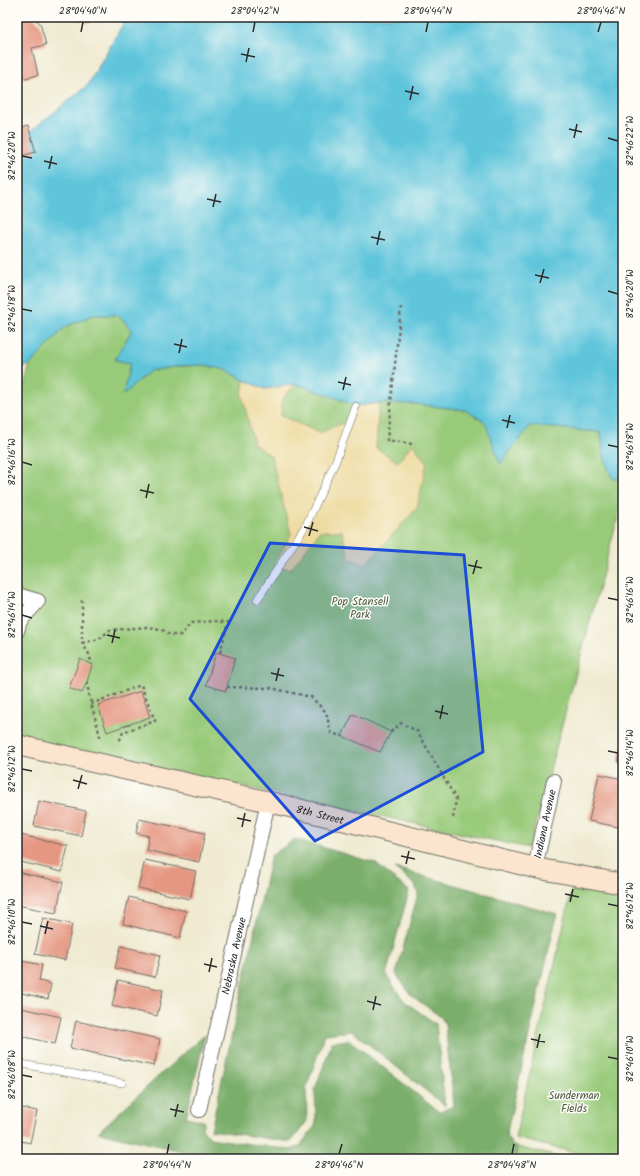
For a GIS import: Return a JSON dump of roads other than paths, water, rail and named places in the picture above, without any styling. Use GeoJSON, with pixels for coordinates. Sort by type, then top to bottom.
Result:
{"type":"FeatureCollection","features":[{"type":"Feature","properties":{"kind":"street"},"geometry":{"type":"LineString","coordinates":[[17,596],[38,601],[20,621],[17,631]]}},
{"type":"Feature","properties":{"kind":"street","name":"8th Street"},"geometry":{"type":"LineString","coordinates":[[17,745],[268,802],[535,868],[623,884]]}},
{"type":"Feature","properties":{"kind":"street","name":"Indiana Avenue"},"geometry":{"type":"LineString","coordinates":[[535,868],[554,781]]}},
{"type":"Feature","properties":{"kind":"street","name":"Nebraska Avenue"},"geometry":{"type":"LineString","coordinates":[[199,1110],[268,802]]}},
{"type":"Feature","properties":{"kind":"lane"},"geometry":{"type":"LineString","coordinates":[[257,600],[306,525],[335,464],[356,406]]}},
{"type":"Feature","properties":{"kind":"lane"},"geometry":{"type":"LineString","coordinates":[[17,1063],[122,1083]]}},
{"type":"Feature","properties":{"kind":"water"},"geometry":{"type":"Polygon","coordinates":[[[127,17],[623,17],[623,480],[612,478],[604,457],[601,432],[530,426],[500,464],[485,422],[465,410],[416,404],[379,403],[356,406],[295,384],[265,389],[226,370],[205,365],[180,366],[149,371],[123,395],[130,363],[115,360],[132,330],[118,315],[93,315],[65,327],[30,365],[17,368],[17,137],[26,135],[88,85],[127,17]]]}},
{"type":"Feature","properties":{"kind":"park label","name":"Pop Stansell Park"},"geometry":{"type":"Point","coordinates":[360,607]}},
{"type":"Feature","properties":{"kind":"park label","name":"Sunderman Fields"},"geometry":{"type":"Point","coordinates":[574,1101]}}]}
